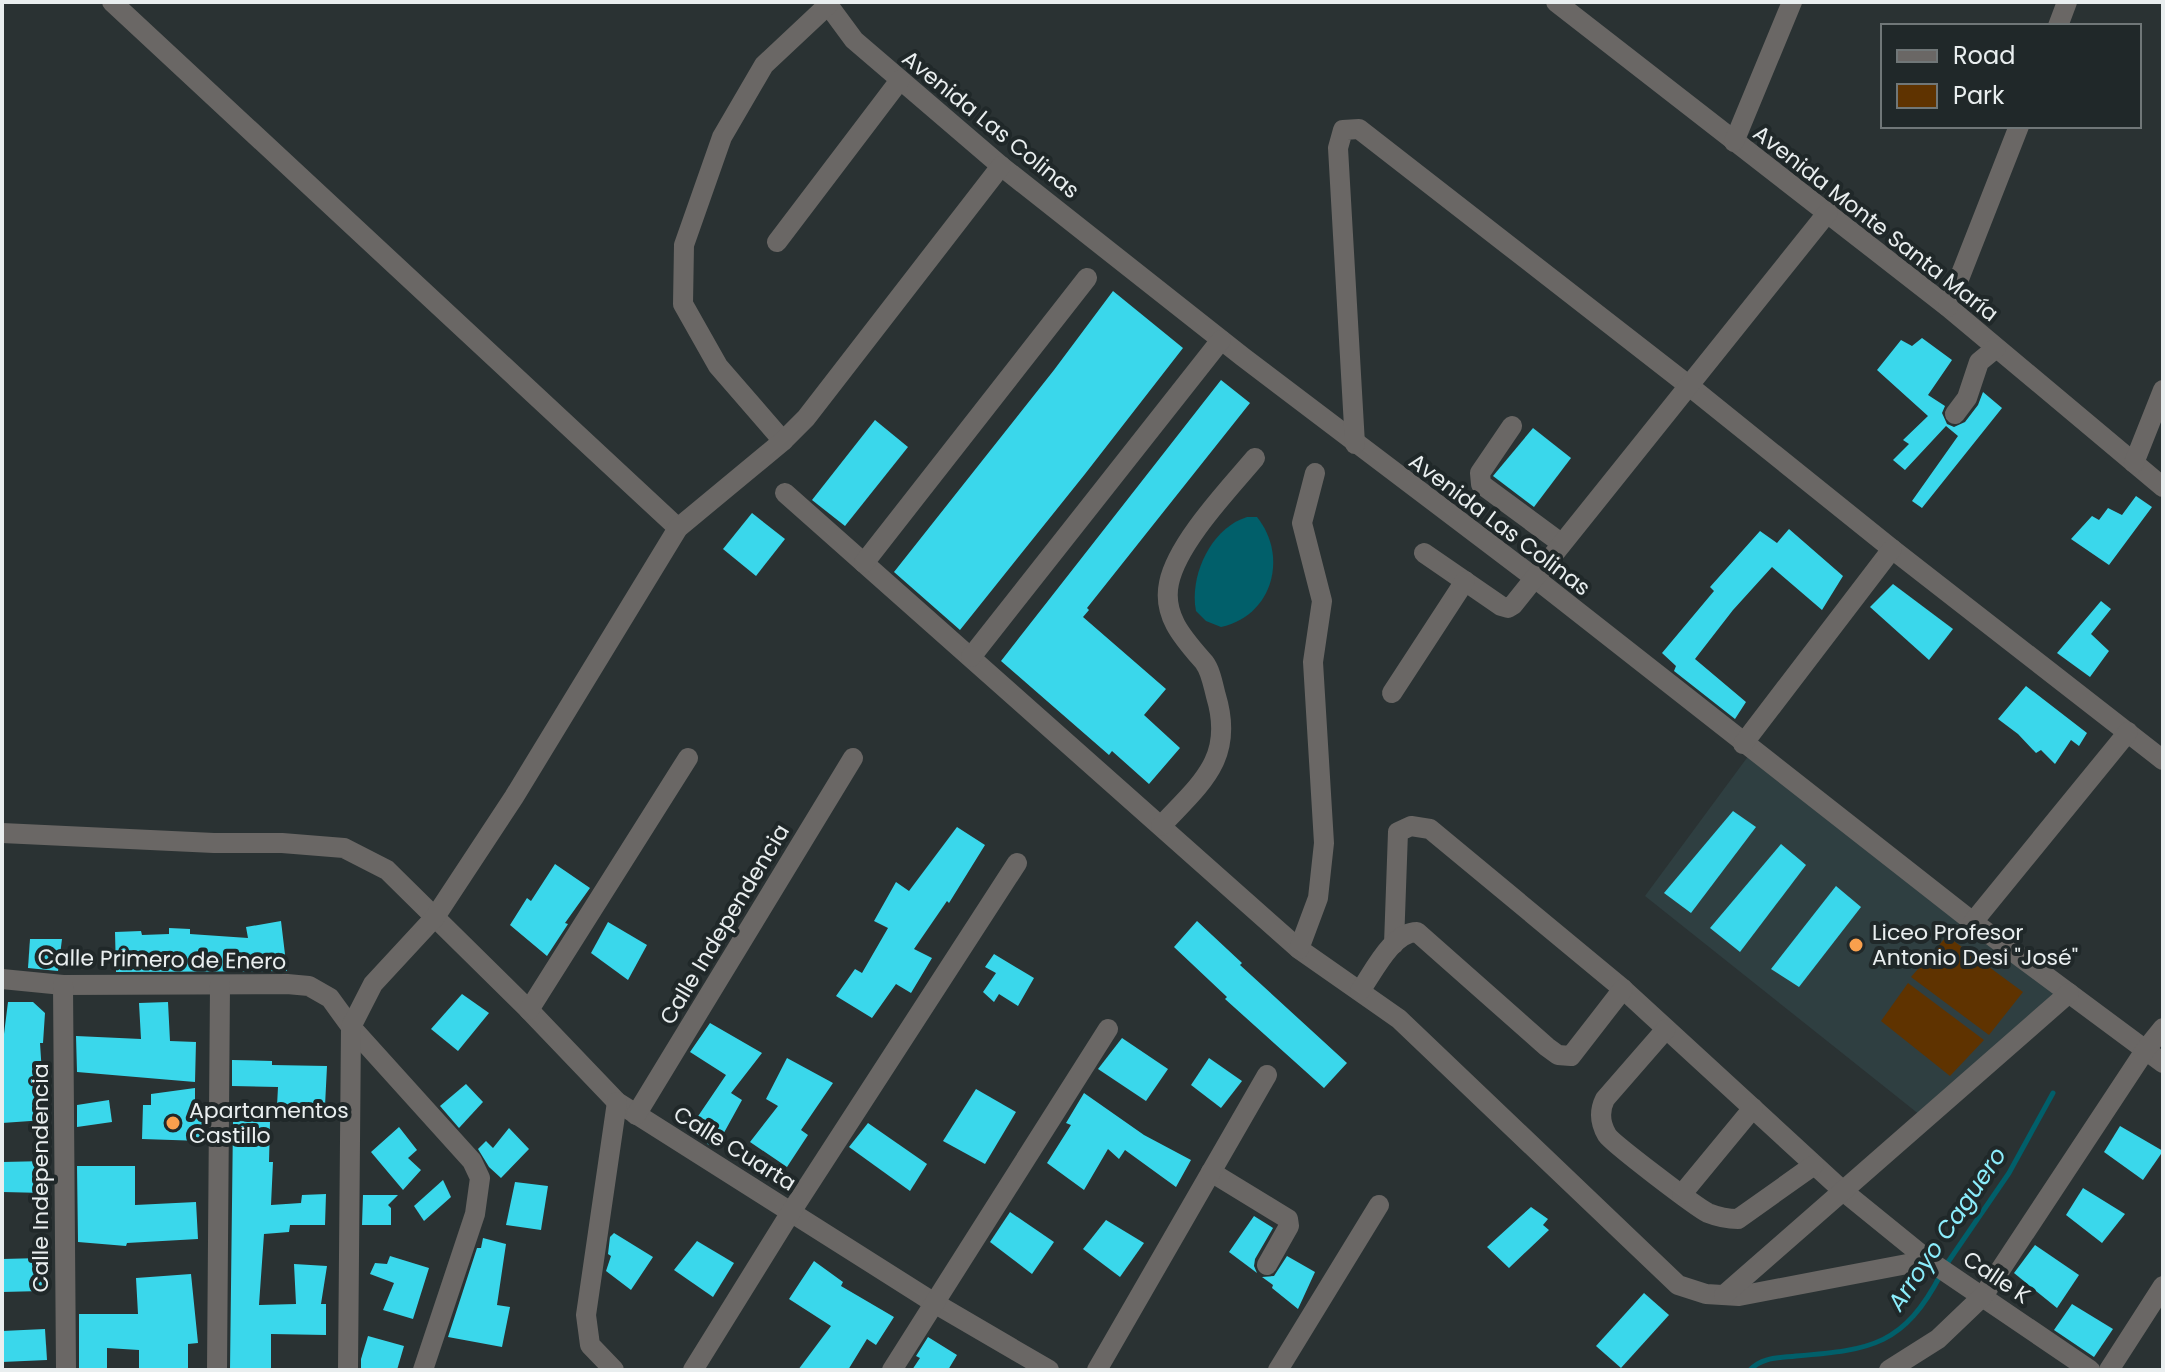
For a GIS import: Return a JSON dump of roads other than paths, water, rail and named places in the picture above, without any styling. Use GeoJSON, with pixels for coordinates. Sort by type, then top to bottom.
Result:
{"type":"FeatureCollection","features":[{"type":"Feature","properties":{"kind":"street"},"geometry":{"type":"LineString","coordinates":[[112,2],[678,528]]}},
{"type":"Feature","properties":{"kind":"street","name":"Avenida Monte Santa María"},"geometry":{"type":"LineString","coordinates":[[1556,2],[1948,307],[2163,487]]}},
{"type":"Feature","properties":{"kind":"street"},"geometry":{"type":"LineString","coordinates":[[1734,142],[1792,2]]}},
{"type":"Feature","properties":{"kind":"street"},"geometry":{"type":"LineString","coordinates":[[2059,24],[2067,2]]}},
{"type":"Feature","properties":{"kind":"street"},"geometry":{"type":"LineString","coordinates":[[783,441],[718,366],[683,304],[684,245],[722,137],[764,65],[827,4]]}},
{"type":"Feature","properties":{"kind":"street","name":"Avenida Las Colinas"},"geometry":{"type":"LineString","coordinates":[[827,4],[854,40],[1001,166],[1355,444],[1536,579],[1973,922],[2163,1063]]}},
{"type":"Feature","properties":{"kind":"street"},"geometry":{"type":"LineString","coordinates":[[777,242],[900,80]]}},
{"type":"Feature","properties":{"kind":"street"},"geometry":{"type":"LineString","coordinates":[[1948,307],[2018,128]]}},
{"type":"Feature","properties":{"kind":"street"},"geometry":{"type":"LineString","coordinates":[[1355,444],[1338,148],[1343,130],[1359,129],[2163,760]]}},
{"type":"Feature","properties":{"kind":"street"},"geometry":{"type":"LineString","coordinates":[[348,1370],[351,1027],[373,984],[435,917],[514,797],[678,528],[783,441],[806,418],[1001,166]]}},
{"type":"Feature","properties":{"kind":"street"},"geometry":{"type":"LineString","coordinates":[[1424,553],[1501,606],[1508,608],[1513,605],[1828,212]]}},
{"type":"Feature","properties":{"kind":"street"},"geometry":{"type":"LineString","coordinates":[[864,563],[1087,278]]}},
{"type":"Feature","properties":{"kind":"street"},"geometry":{"type":"LineString","coordinates":[[971,657],[1221,340]]}},
{"type":"Feature","properties":{"kind":"street"},"geometry":{"type":"LineString","coordinates":[[1955,414],[1967,398],[1979,362],[1996,348]]}},
{"type":"Feature","properties":{"kind":"street"},"geometry":{"type":"LineString","coordinates":[[2134,463],[2163,390]]}},
{"type":"Feature","properties":{"kind":"street"},"geometry":{"type":"LineString","coordinates":[[1512,426],[1480,473],[1481,484],[1561,543]]}},
{"type":"Feature","properties":{"kind":"street"},"geometry":{"type":"LineString","coordinates":[[1161,826],[1215,765],[1221,748],[1223,726],[1207,666],[1172,621],[1168,600],[1169,581],[1207,513],[1255,458]]}},
{"type":"Feature","properties":{"kind":"street"},"geometry":{"type":"LineString","coordinates":[[1299,949],[1318,898],[1324,843],[1313,662],[1322,601],[1302,523],[1315,473]]}},
{"type":"Feature","properties":{"kind":"street"},"geometry":{"type":"LineString","coordinates":[[785,493],[1299,949],[1399,1019],[1678,1285],[1706,1294],[1739,1296],[1932,1262]]}},
{"type":"Feature","properties":{"kind":"street"},"geometry":{"type":"LineString","coordinates":[[1743,744],[1892,549]]}},
{"type":"Feature","properties":{"kind":"street"},"geometry":{"type":"LineString","coordinates":[[1392,693],[1465,581]]}},
{"type":"Feature","properties":{"kind":"street"},"geometry":{"type":"LineString","coordinates":[[1973,922],[2128,732]]}},
{"type":"Feature","properties":{"kind":"street"},"geometry":{"type":"LineString","coordinates":[[529,1010],[688,758]]}},
{"type":"Feature","properties":{"kind":"street","name":"Calle Independencia"},"geometry":{"type":"LineString","coordinates":[[636,1115],[853,758]]}},
{"type":"Feature","properties":{"kind":"street","name":"Calle K"},"geometry":{"type":"LineString","coordinates":[[1394,944],[1398,832],[1411,826],[1430,829],[1623,989],[1843,1191],[1932,1262],[2090,1370]]}},
{"type":"Feature","properties":{"kind":"street","name":"Calle Cuarta"},"geometry":{"type":"LineString","coordinates":[[2,833],[344,848],[387,870],[617,1102],[936,1304],[1049,1370]]}},
{"type":"Feature","properties":{"kind":"street"},"geometry":{"type":"LineString","coordinates":[[693,1370],[791,1212],[1017,863]]}},
{"type":"Feature","properties":{"kind":"street"},"geometry":{"type":"LineString","coordinates":[[1360,991],[1394,944],[1407,934],[1417,932],[1558,1055],[1571,1056],[1623,989]]}},
{"type":"Feature","properties":{"kind":"street","name":"Calle Primero de Enero"},"geometry":{"type":"LineString","coordinates":[[2,979],[63,985],[287,984],[309,986],[330,998],[351,1027],[472,1161],[480,1178],[475,1214],[423,1370]]}},
{"type":"Feature","properties":{"kind":"street","name":"Calle Independencia"},"geometry":{"type":"LineString","coordinates":[[63,985],[66,1370]]}},
{"type":"Feature","properties":{"kind":"street"},"geometry":{"type":"LineString","coordinates":[[217,1370],[220,985]]}},
{"type":"Feature","properties":{"kind":"street"},"geometry":{"type":"LineString","coordinates":[[1724,1295],[2069,993]]}},
{"type":"Feature","properties":{"kind":"street"},"geometry":{"type":"LineString","coordinates":[[1889,1370],[1938,1339],[1983,1296],[2146,1049],[2163,1028]]}},
{"type":"Feature","properties":{"kind":"street"},"geometry":{"type":"LineString","coordinates":[[892,1370],[1108,1029]]}},
{"type":"Feature","properties":{"kind":"street"},"geometry":{"type":"LineString","coordinates":[[1666,1029],[1605,1099],[1600,1118],[1608,1137],[1704,1211],[1726,1219],[1738,1219],[1814,1165]]}},
{"type":"Feature","properties":{"kind":"street"},"geometry":{"type":"LineString","coordinates":[[1097,1370],[1267,1075]]}},
{"type":"Feature","properties":{"kind":"street"},"geometry":{"type":"LineString","coordinates":[[614,1370],[590,1345],[586,1315],[617,1102]]}},
{"type":"Feature","properties":{"kind":"street"},"geometry":{"type":"LineString","coordinates":[[1682,1194],[1753,1108]]}},
{"type":"Feature","properties":{"kind":"street"},"geometry":{"type":"LineString","coordinates":[[1211,1172],[1288,1219],[1289,1226],[1267,1265]]}},
{"type":"Feature","properties":{"kind":"street"},"geometry":{"type":"LineString","coordinates":[[1278,1370],[1379,1205]]}},
{"type":"Feature","properties":{"kind":"street"},"geometry":{"type":"LineString","coordinates":[[2109,1370],[2163,1286]]}},
{"type":"Feature","properties":{"kind":"water"},"geometry":{"type":"Polygon","coordinates":[[[1247,517],[1257,517],[1267,533],[1273,566],[1270,583],[1253,611],[1239,621],[1221,627],[1206,621],[1196,611],[1196,583],[1205,555],[1213,542],[1223,531],[1247,517]]]}},
{"type":"Feature","properties":{"kind":"waterway","name":"Arroyo Caguero"},"geometry":{"type":"LineString","coordinates":[[1946,1265],[2009,1173],[2053,1093]]}},
{"type":"Feature","properties":{"kind":"waterway","name":"Arroyo Caguero"},"geometry":{"type":"LineString","coordinates":[[1750,1370],[1771,1359],[1846,1351],[1883,1339],[1899,1330],[1913,1316],[1941,1274]]}},
{"type":"Feature","properties":{"kind":"place","name":"Liceo Profesor Antonio Desi \"José\""},"geometry":{"type":"Point","coordinates":[1856,945]}},
{"type":"Feature","properties":{"kind":"place","name":"Apartamentos Castillo"},"geometry":{"type":"Point","coordinates":[173,1123]}}]}
